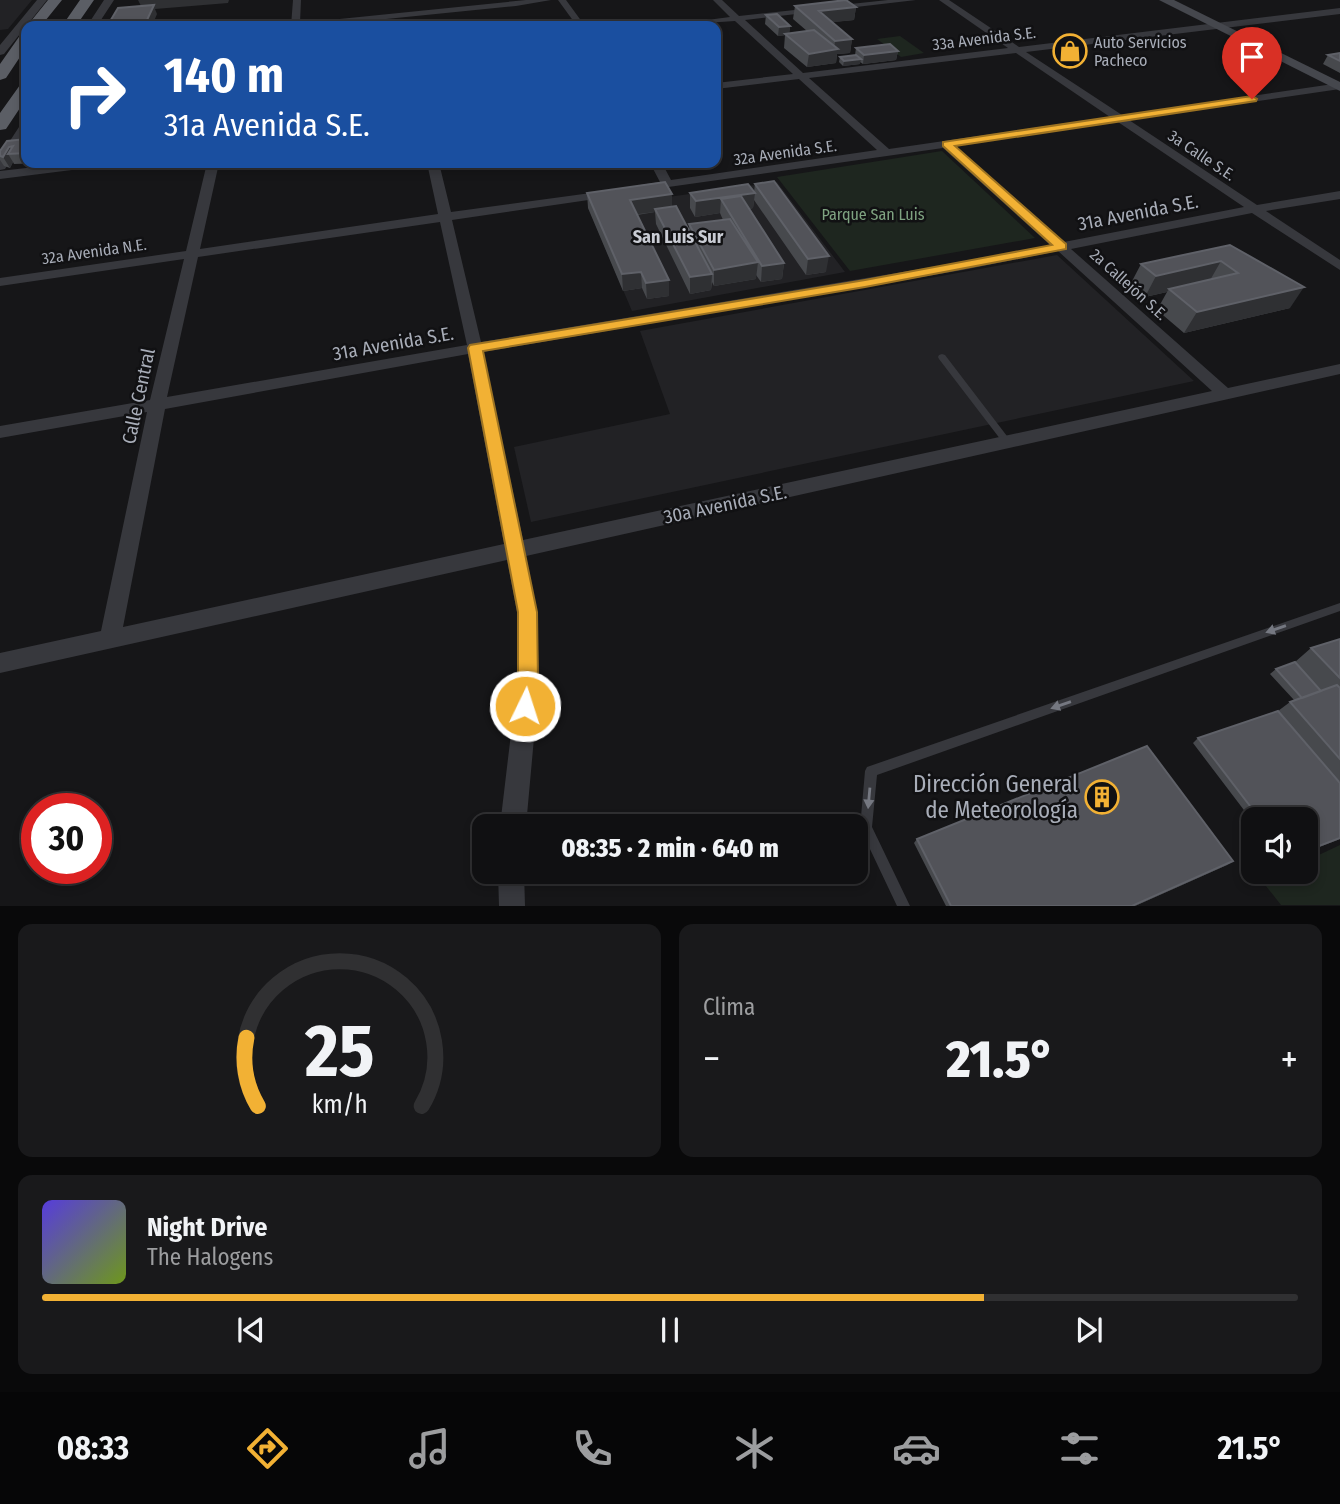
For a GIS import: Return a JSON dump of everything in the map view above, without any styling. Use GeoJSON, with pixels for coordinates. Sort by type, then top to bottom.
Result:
{"type":"FeatureCollection","features":[{"type":"Feature","properties":{"kind":"highway"},"geometry":{"type":"LineString","coordinates":[[38,21],[55,0]]}},
{"type":"Feature","properties":{"kind":"highway"},"geometry":{"type":"LineString","coordinates":[[72,21],[87,0]]}},
{"type":"Feature","properties":{"kind":"highway"},"geometry":{"type":"LineString","coordinates":[[0,75],[21,44]]}},
{"type":"Feature","properties":{"kind":"highway"},"geometry":{"type":"LineString","coordinates":[[0,125],[21,95]]}},
{"type":"Feature","properties":{"kind":"main road"},"geometry":{"type":"LineString","coordinates":[[1165,0],[1340,80]]}},
{"type":"Feature","properties":{"kind":"main road"},"geometry":{"type":"LineString","coordinates":[[1177,0],[1340,86]]}},
{"type":"Feature","properties":{"kind":"street"},"geometry":{"type":"LineString","coordinates":[[25,21],[42,0]]}},
{"type":"Feature","properties":{"kind":"street"},"geometry":{"type":"LineString","coordinates":[[95,21],[109,0]]}},
{"type":"Feature","properties":{"kind":"street"},"geometry":{"type":"LineString","coordinates":[[295,21],[297,0]]}},
{"type":"Feature","properties":{"kind":"street"},"geometry":{"type":"LineString","coordinates":[[402,0],[407,21]]}},
{"type":"Feature","properties":{"kind":"street"},"geometry":{"type":"LineString","coordinates":[[337,21],[547,0]]}},
{"type":"Feature","properties":{"kind":"street"},"geometry":{"type":"LineString","coordinates":[[562,0],[577,21]]}},
{"type":"Feature","properties":{"kind":"street"},"geometry":{"type":"LineString","coordinates":[[717,0],[887,153]]}},
{"type":"Feature","properties":{"kind":"street"},"geometry":{"type":"LineString","coordinates":[[716,21],[912,0]]}},
{"type":"Feature","properties":{"kind":"street","name":"3a Calle S.E."},"geometry":{"type":"LineString","coordinates":[[943,0],[1340,266]]}},
{"type":"Feature","properties":{"kind":"street"},"geometry":{"type":"LineString","coordinates":[[1334,0],[1340,2]]}},
{"type":"Feature","properties":{"kind":"street","name":"33a Avenida S.E."},"geometry":{"type":"LineString","coordinates":[[721,85],[1340,11]]}},
{"type":"Feature","properties":{"kind":"street"},"geometry":{"type":"LineString","coordinates":[[0,52],[21,26]]}},
{"type":"Feature","properties":{"kind":"street","name":"32a Avenida S.E."},"geometry":{"type":"LineString","coordinates":[[192,255],[1340,86]]}},
{"type":"Feature","properties":{"kind":"street"},"geometry":{"type":"LineString","coordinates":[[0,166],[21,134]]}},
{"type":"Feature","properties":{"kind":"street","name":"2a Callejón S.E."},"geometry":{"type":"LineString","coordinates":[[946,144],[1226,394]]}},
{"type":"Feature","properties":{"kind":"street"},"geometry":{"type":"LineString","coordinates":[[0,175],[56,168]]}},
{"type":"Feature","properties":{"kind":"street","name":"Calle Central"},"geometry":{"type":"LineString","coordinates":[[110,639],[157,405],[212,168]]}},
{"type":"Feature","properties":{"kind":"street"},"geometry":{"type":"LineString","coordinates":[[434,168],[475,348],[527,612],[528,683],[514,814]]}},
{"type":"Feature","properties":{"kind":"street"},"geometry":{"type":"LineString","coordinates":[[658,168],[667,185]]}},
{"type":"Feature","properties":{"kind":"street","name":"31a Avenida S.E."},"geometry":{"type":"LineString","coordinates":[[0,432],[475,348],[865,284],[1253,209],[1340,195]]}},
{"type":"Feature","properties":{"kind":"street","name":"32a Avenida N.E."},"geometry":{"type":"LineString","coordinates":[[0,282],[192,255]]}},
{"type":"Feature","properties":{"kind":"street","name":"30a Avenida S.E."},"geometry":{"type":"LineString","coordinates":[[0,663],[1340,369]]}},
{"type":"Feature","properties":{"kind":"street"},"geometry":{"type":"LineString","coordinates":[[512,884],[512,905]]}},
{"type":"Feature","properties":{"kind":"lane"},"geometry":{"type":"LineString","coordinates":[[942,356],[1007,442]]}},
{"type":"Feature","properties":{"kind":"lane"},"geometry":{"type":"LineString","coordinates":[[904,905],[866,828],[871,771],[1340,607]]}},
{"type":"Feature","properties":{"kind":"shaded area"},"geometry":{"type":"Polygon","coordinates":[[[0,0],[32,0],[8,29],[0,30],[0,0]]]}},
{"type":"Feature","properties":{"kind":"shaded area"},"geometry":{"type":"Polygon","coordinates":[[[777,182],[845,272],[632,311],[588,208],[777,182]]]}},
{"type":"Feature","properties":{"kind":"shaded area"},"geometry":{"type":"Polygon","coordinates":[[[1057,255],[1194,381],[531,522],[514,447],[670,414],[640,331],[1057,255]]]}},
{"type":"Feature","properties":{"kind":"green space"},"geometry":{"type":"Polygon","coordinates":[[[900,36],[924,53],[901,57],[877,39],[900,36]]]}},
{"type":"Feature","properties":{"kind":"green space","name":"Parque San Luis"},"geometry":{"type":"Polygon","coordinates":[[[942,151],[1035,238],[850,271],[777,177],[942,151]]]}},
{"type":"Feature","properties":{"kind":"green space"},"geometry":{"type":"Polygon","coordinates":[[[1340,845],[1340,905],[1281,905],[1264,884],[1318,884],[1318,855],[1340,845]]]}},
{"type":"Feature","properties":{"kind":"building"},"geometry":{"type":"Polygon","coordinates":[[[846,0],[856,7],[819,11],[852,39],[835,41],[795,6],[846,0]]]}},
{"type":"Feature","properties":{"kind":"building"},"geometry":{"type":"Polygon","coordinates":[[[154,5],[147,20],[110,21],[118,8],[154,5]]]}},
{"type":"Feature","properties":{"kind":"building"},"geometry":{"type":"Polygon","coordinates":[[[777,14],[790,26],[779,27],[766,15],[777,14]]]}},
{"type":"Feature","properties":{"kind":"building"},"geometry":{"type":"Polygon","coordinates":[[[814,30],[838,49],[809,54],[785,34],[814,30]]]}},
{"type":"Feature","properties":{"kind":"building"},"geometry":{"type":"Polygon","coordinates":[[[890,44],[898,51],[864,55],[856,48],[890,44]]]}},
{"type":"Feature","properties":{"kind":"building"},"geometry":{"type":"Polygon","coordinates":[[[1340,53],[1340,61],[1328,55],[1340,53]]]}},
{"type":"Feature","properties":{"kind":"building"},"geometry":{"type":"Polygon","coordinates":[[[856,55],[861,59],[844,61],[840,57],[856,55]]]}},
{"type":"Feature","properties":{"kind":"building"},"geometry":{"type":"Polygon","coordinates":[[[21,140],[21,153],[8,154],[13,146],[9,147],[3,157],[0,156],[0,151],[7,141],[21,140]]]}},
{"type":"Feature","properties":{"kind":"building"},"geometry":{"type":"Polygon","coordinates":[[[774,181],[829,256],[808,259],[755,184],[774,181]]]}},
{"type":"Feature","properties":{"kind":"building"},"geometry":{"type":"Polygon","coordinates":[[[665,182],[672,194],[630,200],[669,280],[646,283],[641,272],[622,274],[587,193],[665,182]]]}},
{"type":"Feature","properties":{"kind":"building"},"geometry":{"type":"Polygon","coordinates":[[[748,184],[755,193],[696,201],[690,193],[748,184]]]}},
{"type":"Feature","properties":{"kind":"building"},"geometry":{"type":"Polygon","coordinates":[[[741,196],[784,263],[762,266],[721,199],[741,196]]]}},
{"type":"Feature","properties":{"kind":"building"},"geometry":{"type":"Polygon","coordinates":[[[676,206],[712,274],[690,277],[655,209],[676,206]]]}},
{"type":"Feature","properties":{"kind":"building"},"geometry":{"type":"Polygon","coordinates":[[[730,219],[758,262],[714,270],[689,224],[730,219]]]}},
{"type":"Feature","properties":{"kind":"building"},"geometry":{"type":"Polygon","coordinates":[[[1230,245],[1304,287],[1197,312],[1169,289],[1238,273],[1221,261],[1156,276],[1141,264],[1230,245]]]}},
{"type":"Feature","properties":{"kind":"building"},"geometry":{"type":"Polygon","coordinates":[[[1340,639],[1340,678],[1311,648],[1340,639]]]}},
{"type":"Feature","properties":{"kind":"building"},"geometry":{"type":"Polygon","coordinates":[[[1295,662],[1321,691],[1302,698],[1276,669],[1295,662]]]}},
{"type":"Feature","properties":{"kind":"building"},"geometry":{"type":"Polygon","coordinates":[[[1337,685],[1340,688],[1340,759],[1290,702],[1337,685]]]}},
{"type":"Feature","properties":{"kind":"building"},"geometry":{"type":"Polygon","coordinates":[[[1278,711],[1340,783],[1340,838],[1318,846],[1318,807],[1251,807],[1198,738],[1278,711]]]}},
{"type":"Feature","properties":{"kind":"building","name":"Dirección General de Meteorología"},"geometry":{"type":"Polygon","coordinates":[[[1147,746],[1233,861],[1132,906],[951,906],[917,839],[1147,746]]]}},
{"type":"Feature","properties":{"kind":"place","name":"Auto Servicios Pacheco"},"geometry":{"type":"Point","coordinates":[1070,51]}},
{"type":"Feature","properties":{"kind":"place","name":"Dirección General de Meteorología"},"geometry":{"type":"Point","coordinates":[1102,797]}},
{"type":"Feature","properties":{"kind":"district","name":"San Luis Sur"},"geometry":{"type":"Point","coordinates":[678,237]}},
{"type":"Feature","properties":{"kind":"route"},"geometry":{"type":"LineString","coordinates":[[525,706],[528,683],[527,612],[475,348],[865,284],[1062,247],[946,144],[1252,99]]}}]}
